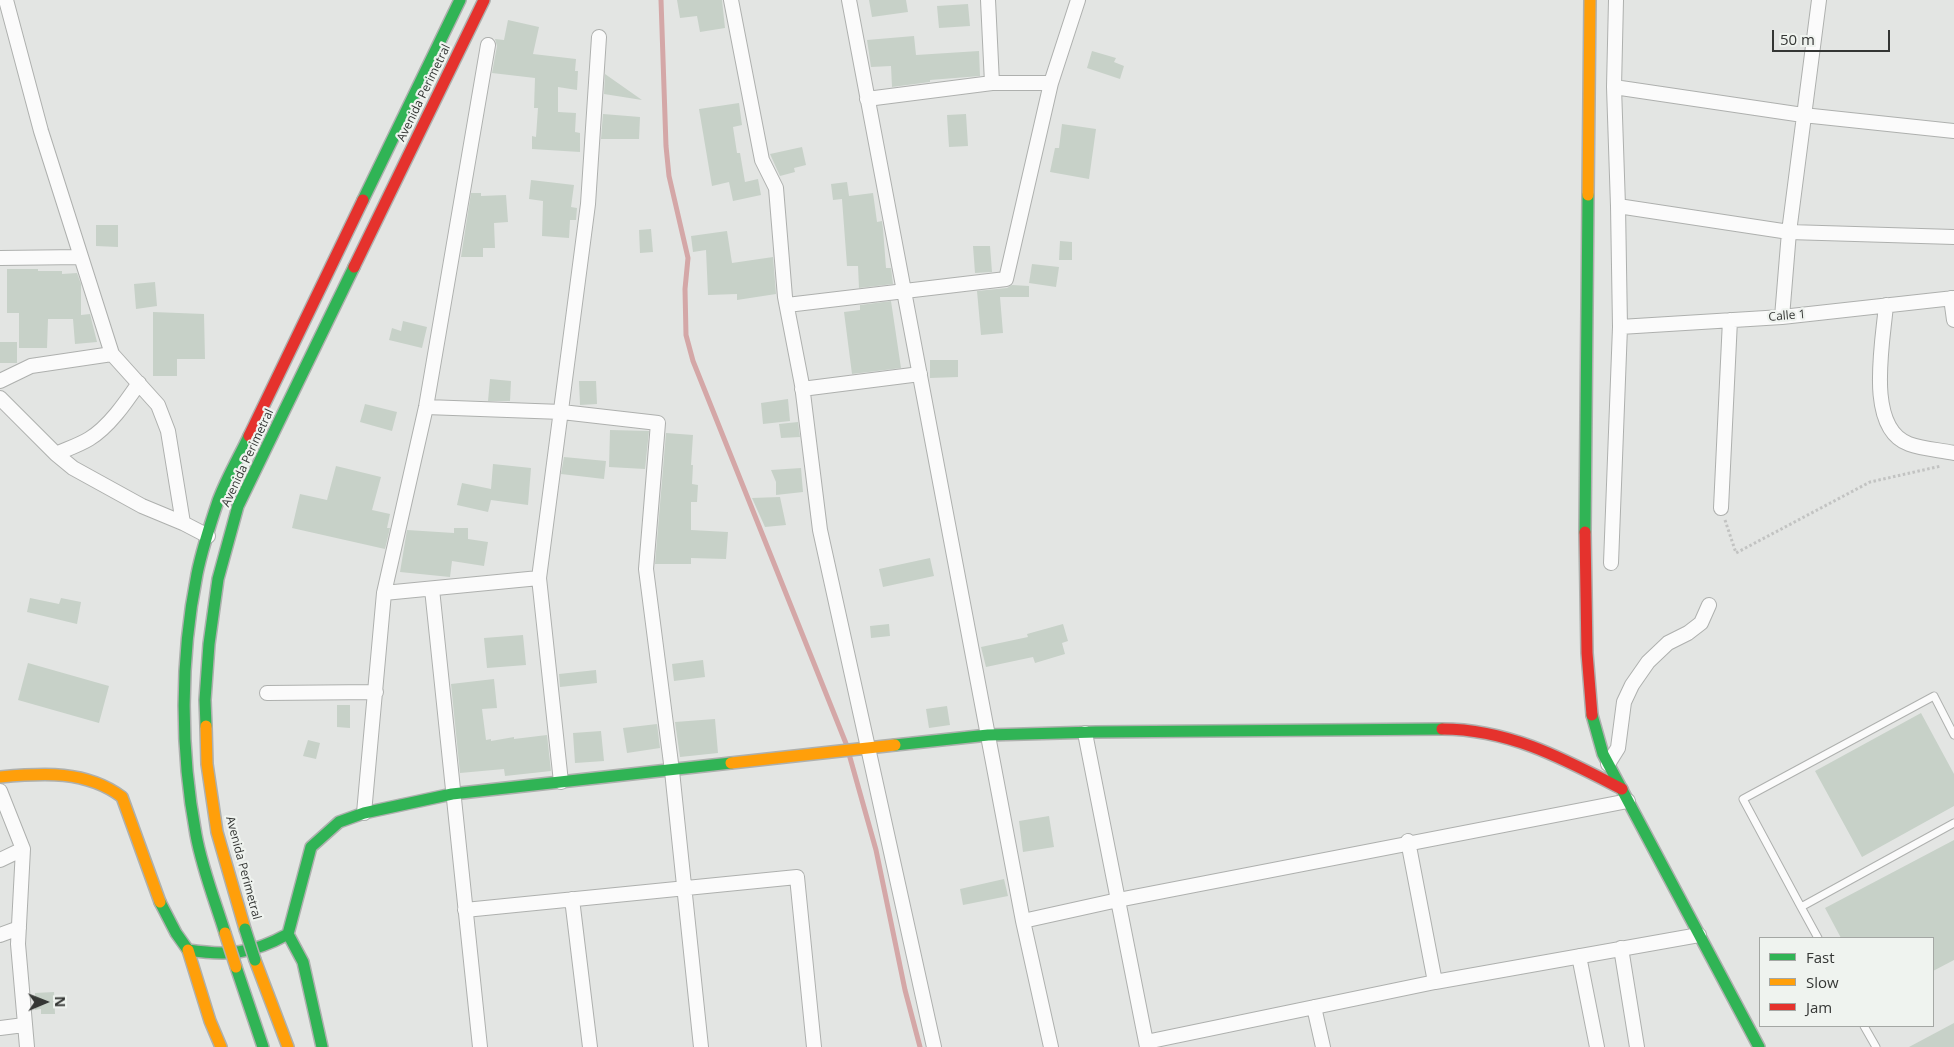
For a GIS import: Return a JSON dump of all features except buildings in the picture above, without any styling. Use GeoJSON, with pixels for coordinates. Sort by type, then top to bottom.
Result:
{"type":"FeatureCollection","features":[{"type":"Feature","properties":{"kind":"street"},"geometry":{"type":"LineString","coordinates":[[6,0],[41,131],[112,354],[158,405],[168,431],[184,523]]}},
{"type":"Feature","properties":{"kind":"street","name":"Avenida Perimetral"},"geometry":{"type":"LineString","coordinates":[[263,1047],[225,933],[197,837],[186,766],[184,700],[188,642],[198,574],[219,499],[460,0]]}},
{"type":"Feature","properties":{"kind":"street","name":"Avenida Perimetral"},"geometry":{"type":"LineString","coordinates":[[288,1047],[255,960],[217,832],[207,764],[205,700],[209,644],[218,579],[238,506],[484,0]]}},
{"type":"Feature","properties":{"kind":"street"},"geometry":{"type":"LineString","coordinates":[[731,0],[762,160],[776,188],[787,304],[802,389],[820,530],[934,1047]]}},
{"type":"Feature","properties":{"kind":"street"},"geometry":{"type":"LineString","coordinates":[[849,0],[1023,921],[1051,1047]]}},
{"type":"Feature","properties":{"kind":"street"},"geometry":{"type":"LineString","coordinates":[[988,0],[992,83]]}},
{"type":"Feature","properties":{"kind":"street"},"geometry":{"type":"LineString","coordinates":[[787,304],[1006,280],[1051,83],[1078,0]]}},
{"type":"Feature","properties":{"kind":"street"},"geometry":{"type":"LineString","coordinates":[[1590,0],[1585,506],[1587,653],[1592,714],[1603,754],[1608,764],[1759,1047]]}},
{"type":"Feature","properties":{"kind":"street"},"geometry":{"type":"LineString","coordinates":[[1612,563],[1620,327],[1614,87],[1616,0]]}},
{"type":"Feature","properties":{"kind":"street"},"geometry":{"type":"LineString","coordinates":[[1782,317],[1789,232],[1819,0]]}},
{"type":"Feature","properties":{"kind":"street"},"geometry":{"type":"LineString","coordinates":[[561,782],[539,578],[588,204],[598,38]]}},
{"type":"Feature","properties":{"kind":"street"},"geometry":{"type":"LineString","coordinates":[[364,813],[384,593],[426,407],[488,45]]}},
{"type":"Feature","properties":{"kind":"street"},"geometry":{"type":"LineString","coordinates":[[867,99],[992,83],[1051,83]]}},
{"type":"Feature","properties":{"kind":"street"},"geometry":{"type":"LineString","coordinates":[[1614,87],[1803,115],[1954,131]]}},
{"type":"Feature","properties":{"kind":"street"},"geometry":{"type":"LineString","coordinates":[[1618,206],[1789,232],[1954,237]]}},
{"type":"Feature","properties":{"kind":"street"},"geometry":{"type":"LineString","coordinates":[[0,258],[81,257]]}},
{"type":"Feature","properties":{"kind":"street"},"geometry":{"type":"LineString","coordinates":[[1952,298],[1954,320]]}},
{"type":"Feature","properties":{"kind":"street","name":"Calle 1"},"geometry":{"type":"LineString","coordinates":[[1620,327],[1782,317],[1952,298]]}},
{"type":"Feature","properties":{"kind":"street"},"geometry":{"type":"LineString","coordinates":[[1886,305],[1879,395],[1885,420],[1895,434],[1908,444],[1954,453]]}},
{"type":"Feature","properties":{"kind":"street"},"geometry":{"type":"LineString","coordinates":[[1722,508],[1730,320]]}},
{"type":"Feature","properties":{"kind":"street"},"geometry":{"type":"LineString","coordinates":[[0,381],[31,366],[112,354]]}},
{"type":"Feature","properties":{"kind":"street"},"geometry":{"type":"LineString","coordinates":[[802,389],[920,374]]}},
{"type":"Feature","properties":{"kind":"street"},"geometry":{"type":"LineString","coordinates":[[56,454],[90,439],[126,402],[138,383]]}},
{"type":"Feature","properties":{"kind":"street"},"geometry":{"type":"LineString","coordinates":[[0,398],[56,454],[73,468],[142,506],[184,523],[208,536]]}},
{"type":"Feature","properties":{"kind":"street"},"geometry":{"type":"LineString","coordinates":[[426,407],[562,412],[658,423],[646,569],[672,771],[702,1047]]}},
{"type":"Feature","properties":{"kind":"street"},"geometry":{"type":"LineString","coordinates":[[384,593],[539,578]]}},
{"type":"Feature","properties":{"kind":"street"},"geometry":{"type":"LineString","coordinates":[[432,589],[480,1047]]}},
{"type":"Feature","properties":{"kind":"street"},"geometry":{"type":"LineString","coordinates":[[1608,764],[1618,748],[1624,702],[1632,685],[1648,662],[1668,643],[1688,633],[1701,623],[1709,605]]}},
{"type":"Feature","properties":{"kind":"street"},"geometry":{"type":"LineString","coordinates":[[267,693],[376,692]]}},
{"type":"Feature","properties":{"kind":"street"},"geometry":{"type":"LineString","coordinates":[[188,950],[228,954],[277,941],[288,934],[311,847],[339,822],[364,813],[452,794],[988,735],[1468,729],[1510,739],[1554,754],[1625,795]]}},
{"type":"Feature","properties":{"kind":"street"},"geometry":{"type":"LineString","coordinates":[[1085,733],[1147,1044],[1435,982],[1699,935]]}},
{"type":"Feature","properties":{"kind":"street"},"geometry":{"type":"LineString","coordinates":[[0,777],[32,774],[71,776],[92,780],[113,788],[122,797],[156,895],[174,932],[188,950],[210,1021],[221,1047]]}},
{"type":"Feature","properties":{"kind":"street"},"geometry":{"type":"LineString","coordinates":[[0,791],[23,849],[18,944],[27,1047]]}},
{"type":"Feature","properties":{"kind":"street"},"geometry":{"type":"LineString","coordinates":[[1023,921],[1118,900],[1408,843],[1625,795]]}},
{"type":"Feature","properties":{"kind":"street"},"geometry":{"type":"LineString","coordinates":[[1408,843],[1435,982]]}},
{"type":"Feature","properties":{"kind":"street"},"geometry":{"type":"LineString","coordinates":[[0,860],[23,849]]}},
{"type":"Feature","properties":{"kind":"street"},"geometry":{"type":"LineString","coordinates":[[465,910],[797,877],[814,1047]]}},
{"type":"Feature","properties":{"kind":"street"},"geometry":{"type":"LineString","coordinates":[[572,899],[590,1047]]}},
{"type":"Feature","properties":{"kind":"street"},"geometry":{"type":"LineString","coordinates":[[0,935],[19,928]]}},
{"type":"Feature","properties":{"kind":"street"},"geometry":{"type":"LineString","coordinates":[[288,934],[303,962],[322,1047]]}},
{"type":"Feature","properties":{"kind":"street"},"geometry":{"type":"LineString","coordinates":[[1621,948],[1637,1047]]}},
{"type":"Feature","properties":{"kind":"street"},"geometry":{"type":"LineString","coordinates":[[1579,956],[1597,1047]]}},
{"type":"Feature","properties":{"kind":"street"},"geometry":{"type":"LineString","coordinates":[[1314,1007],[1323,1047]]}},
{"type":"Feature","properties":{"kind":"street"},"geometry":{"type":"LineString","coordinates":[[0,1028],[24,1025]]}},
{"type":"Feature","properties":{"kind":"lane"},"geometry":{"type":"LineString","coordinates":[[1817,937],[1743,799],[1934,696],[1954,735]]}},
{"type":"Feature","properties":{"kind":"lane"},"geometry":{"type":"LineString","coordinates":[[1801,907],[1954,823]]}},
{"type":"Feature","properties":{"kind":"lane"},"geometry":{"type":"LineString","coordinates":[[1865,1027],[1876,1047]]}},
{"type":"Feature","properties":{"kind":"path"},"geometry":{"type":"LineString","coordinates":[[1722,508],[1736,553],[1870,482],[1945,466]]}},
{"type":"Feature","properties":{"kind":"waterway"},"geometry":{"type":"LineString","coordinates":[[661,0],[666,146],[669,176],[688,258],[685,289],[686,335],[693,361],[847,746]]}},
{"type":"Feature","properties":{"kind":"waterway"},"geometry":{"type":"LineString","coordinates":[[849,754],[876,850],[905,990],[920,1047]]}},
{"type":"Feature","properties":{"kind":"traffic: fast"},"geometry":{"type":"LineString","coordinates":[[363,200],[460,0]]}},
{"type":"Feature","properties":{"kind":"traffic: fast"},"geometry":{"type":"LineString","coordinates":[[1585,532],[1588,195]]}},
{"type":"Feature","properties":{"kind":"traffic: fast"},"geometry":{"type":"LineString","coordinates":[[206,726],[205,700],[209,644],[218,579],[238,506],[354,267]]}},
{"type":"Feature","properties":{"kind":"traffic: fast"},"geometry":{"type":"LineString","coordinates":[[225,933],[202,860],[191,803],[185,737],[185,672],[191,606],[204,546],[221,493],[249,436]]}},
{"type":"Feature","properties":{"kind":"traffic: fast"},"geometry":{"type":"LineString","coordinates":[[1592,715],[1603,754],[1759,1047]]}},
{"type":"Feature","properties":{"kind":"traffic: fast"},"geometry":{"type":"LineString","coordinates":[[895,745],[988,735],[1096,732],[1442,729]]}},
{"type":"Feature","properties":{"kind":"traffic: fast"},"geometry":{"type":"LineString","coordinates":[[160,902],[176,933],[188,950],[215,953],[240,952],[263,946],[288,934],[311,847],[339,822],[364,813],[452,794],[731,763]]}},
{"type":"Feature","properties":{"kind":"traffic: fast"},"geometry":{"type":"LineString","coordinates":[[245,929],[255,960]]}},
{"type":"Feature","properties":{"kind":"traffic: fast"},"geometry":{"type":"LineString","coordinates":[[288,934],[303,962],[322,1047]]}},
{"type":"Feature","properties":{"kind":"traffic: fast"},"geometry":{"type":"LineString","coordinates":[[236,967],[263,1047]]}},
{"type":"Feature","properties":{"kind":"traffic: slow"},"geometry":{"type":"LineString","coordinates":[[1588,195],[1590,0]]}},
{"type":"Feature","properties":{"kind":"traffic: slow"},"geometry":{"type":"LineString","coordinates":[[206,726],[207,764],[217,832],[245,929]]}},
{"type":"Feature","properties":{"kind":"traffic: slow"},"geometry":{"type":"LineString","coordinates":[[731,763],[895,745]]}},
{"type":"Feature","properties":{"kind":"traffic: slow"},"geometry":{"type":"LineString","coordinates":[[0,777],[64,775],[94,782],[122,797],[160,902]]}},
{"type":"Feature","properties":{"kind":"traffic: slow"},"geometry":{"type":"LineString","coordinates":[[225,933],[236,967]]}},
{"type":"Feature","properties":{"kind":"traffic: slow"},"geometry":{"type":"LineString","coordinates":[[188,950],[210,1021],[221,1047]]}},
{"type":"Feature","properties":{"kind":"traffic: slow"},"geometry":{"type":"LineString","coordinates":[[255,960],[288,1047]]}},
{"type":"Feature","properties":{"kind":"traffic: jam"},"geometry":{"type":"LineString","coordinates":[[354,267],[484,0]]}},
{"type":"Feature","properties":{"kind":"traffic: jam"},"geometry":{"type":"LineString","coordinates":[[249,436],[363,200]]}},
{"type":"Feature","properties":{"kind":"traffic: jam"},"geometry":{"type":"LineString","coordinates":[[1585,532],[1587,653],[1592,715]]}},
{"type":"Feature","properties":{"kind":"traffic: jam"},"geometry":{"type":"LineString","coordinates":[[1442,729],[1467,730],[1513,740],[1557,757],[1622,789]]}}]}
